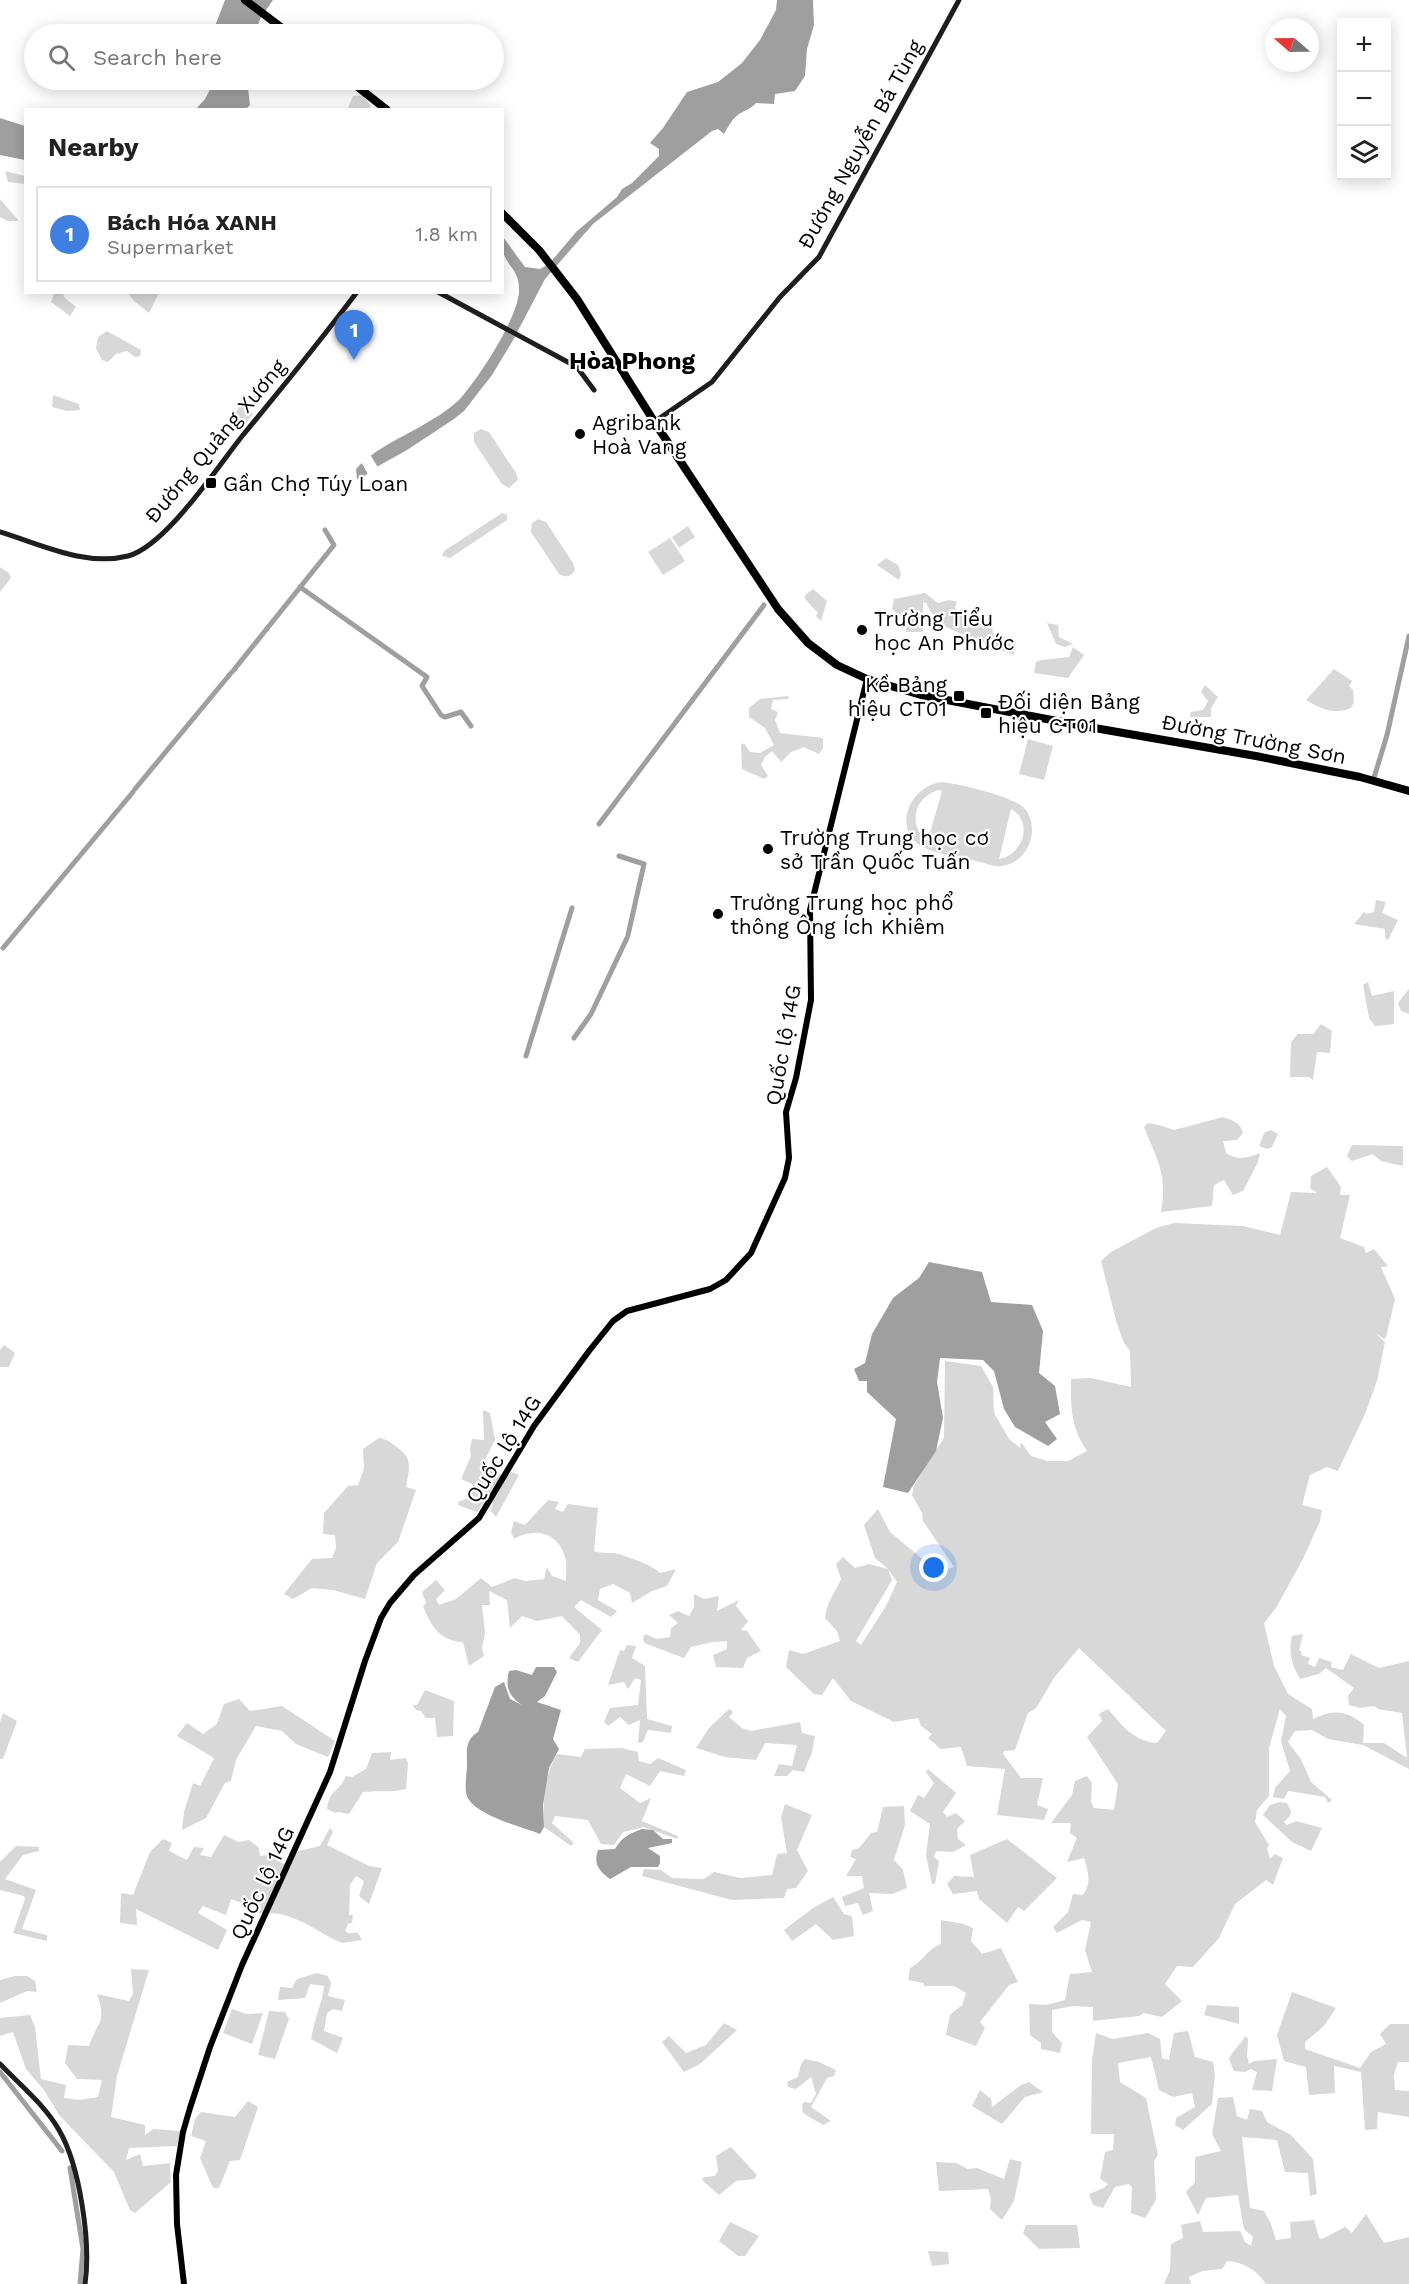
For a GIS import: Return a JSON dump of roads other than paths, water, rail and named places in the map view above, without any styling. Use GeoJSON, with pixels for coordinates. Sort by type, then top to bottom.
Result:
{"type":"FeatureCollection","features":[{"type":"Feature","properties":{"kind":"highway"},"geometry":{"type":"LineString","coordinates":[[245,0],[276,24]]}},
{"type":"Feature","properties":{"kind":"highway"},"geometry":{"type":"LineString","coordinates":[[362,90],[385,108]]}},
{"type":"Feature","properties":{"kind":"highway","name":"Đường Trường Sơn"},"geometry":{"type":"LineString","coordinates":[[504,215],[561,276],[751,571],[789,622],[808,643],[837,665],[867,679],[921,695],[1256,756],[1360,777],[1409,791]]}},
{"type":"Feature","properties":{"kind":"main road","name":"Quốc lộ 14G"},"geometry":{"type":"LineString","coordinates":[[184,2284],[177,2224],[176,2175],[183,2132],[190,2108],[210,2047],[242,1965],[330,1772],[381,1618],[390,1603],[414,1575],[479,1518],[534,1426],[613,1321],[627,1311],[710,1289],[726,1280],[751,1253],[781,1188],[789,1158],[786,1112],[796,1078],[811,1000],[809,923],[811,902],[867,679]]}},
{"type":"Feature","properties":{"kind":"street","name":"Đường Nguyễn Bá Tùng"},"geometry":{"type":"LineString","coordinates":[[654,422],[712,382],[780,297],[819,257],[958,0]]}},
{"type":"Feature","properties":{"kind":"street","name":"Đường Quảng Xương"},"geometry":{"type":"LineString","coordinates":[[0,532],[93,560],[131,555],[151,542],[180,514],[233,451],[241,437],[272,402],[355,294]]}},
{"type":"Feature","properties":{"kind":"street"},"geometry":{"type":"LineString","coordinates":[[442,294],[578,367],[594,390]]}},
{"type":"Feature","properties":{"kind":"street"},"geometry":{"type":"LineString","coordinates":[[0,2064],[58,2129],[74,2165],[88,2263],[85,2284]]}},
{"type":"Feature","properties":{"kind":"waterway"},"geometry":{"type":"LineString","coordinates":[[233,671],[334,545],[325,530]]}},
{"type":"Feature","properties":{"kind":"waterway"},"geometry":{"type":"LineString","coordinates":[[300,587],[427,677],[422,686],[441,715],[445,717],[461,712],[471,726]]}},
{"type":"Feature","properties":{"kind":"waterway"},"geometry":{"type":"LineString","coordinates":[[599,824],[764,605]]}},
{"type":"Feature","properties":{"kind":"waterway"},"geometry":{"type":"LineString","coordinates":[[1373,781],[1387,735],[1409,636]]}},
{"type":"Feature","properties":{"kind":"waterway"},"geometry":{"type":"LineString","coordinates":[[135,789],[231,673]]}},
{"type":"Feature","properties":{"kind":"waterway"},"geometry":{"type":"LineString","coordinates":[[3,948],[133,792]]}},
{"type":"Feature","properties":{"kind":"waterway"},"geometry":{"type":"LineString","coordinates":[[619,856],[644,864],[628,935]]}},
{"type":"Feature","properties":{"kind":"waterway"},"geometry":{"type":"LineString","coordinates":[[526,1056],[572,908]]}},
{"type":"Feature","properties":{"kind":"waterway"},"geometry":{"type":"LineString","coordinates":[[592,1012],[627,938]]}},
{"type":"Feature","properties":{"kind":"waterway"},"geometry":{"type":"LineString","coordinates":[[574,1038],[591,1014]]}},
{"type":"Feature","properties":{"kind":"waterway"},"geometry":{"type":"LineString","coordinates":[[0,2072],[62,2151]]}},
{"type":"Feature","properties":{"kind":"waterway"},"geometry":{"type":"LineString","coordinates":[[70,2168],[83,2249],[80,2284]]}},
{"type":"Feature","properties":{"kind":"place","name":"Bách Hóa XANH"},"geometry":{"type":"Point","coordinates":[354,360]}},
{"type":"Feature","properties":{"kind":"place","name":"Agribank Hoà Vang"},"geometry":{"type":"Point","coordinates":[580,434]}},
{"type":"Feature","properties":{"kind":"place","name":"Gần Chợ Túy Loan"},"geometry":{"type":"Point","coordinates":[211,483]}},
{"type":"Feature","properties":{"kind":"place","name":"Trường Tiểu học An Phước"},"geometry":{"type":"Point","coordinates":[862,630]}},
{"type":"Feature","properties":{"kind":"place","name":"Kề Bảng hiệu CT01"},"geometry":{"type":"Point","coordinates":[959,696]}},
{"type":"Feature","properties":{"kind":"place","name":"Đối diện Bảng hiệu CT01"},"geometry":{"type":"Point","coordinates":[986,713]}},
{"type":"Feature","properties":{"kind":"place","name":"Trường Trung học cơ sở Trần Quốc Tuấn"},"geometry":{"type":"Point","coordinates":[768,849]}},
{"type":"Feature","properties":{"kind":"place","name":"Trường Trung học phổ thông Ông Ích Khiêm"},"geometry":{"type":"Point","coordinates":[718,914]}},
{"type":"Feature","properties":{"kind":"district","name":"Hòa Phong"},"geometry":{"type":"Point","coordinates":[632,361]}}]}
